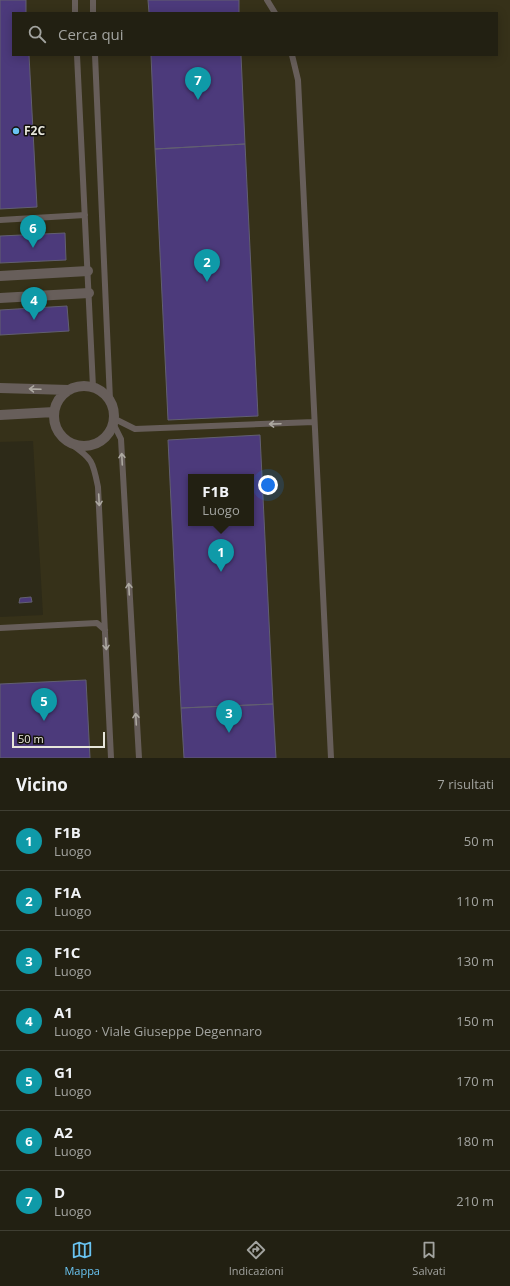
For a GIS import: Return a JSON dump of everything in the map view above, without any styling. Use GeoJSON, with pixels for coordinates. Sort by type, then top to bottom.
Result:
{"type":"FeatureCollection","features":[{"type":"Feature","properties":{"kind":"street"},"geometry":{"type":"LineString","coordinates":[[0,276],[88,271]]}},
{"type":"Feature","properties":{"kind":"street"},"geometry":{"type":"LineString","coordinates":[[0,298],[89,294]]}},
{"type":"Feature","properties":{"kind":"street"},"geometry":{"type":"LineString","coordinates":[[0,388],[69,390],[81,387],[94,388],[103,392],[110,400],[114,409],[114,422],[110,433],[97,444],[80,446],[71,444],[56,428],[54,412],[62,396],[69,390]]}},
{"type":"Feature","properties":{"kind":"street"},"geometry":{"type":"LineString","coordinates":[[0,415],[54,412]]}},
{"type":"Feature","properties":{"kind":"lane"},"geometry":{"type":"LineString","coordinates":[[75,0],[75,12]]}},
{"type":"Feature","properties":{"kind":"lane"},"geometry":{"type":"LineString","coordinates":[[92,0],[93,12]]}},
{"type":"Feature","properties":{"kind":"lane"},"geometry":{"type":"LineString","coordinates":[[267,0],[274,12]]}},
{"type":"Feature","properties":{"kind":"lane"},"geometry":{"type":"LineString","coordinates":[[77,56],[94,388]]}},
{"type":"Feature","properties":{"kind":"lane"},"geometry":{"type":"LineString","coordinates":[[95,56],[110,400]]}},
{"type":"Feature","properties":{"kind":"lane"},"geometry":{"type":"LineString","coordinates":[[292,56],[298,80],[331,758]]}},
{"type":"Feature","properties":{"kind":"lane"},"geometry":{"type":"LineString","coordinates":[[0,220],[85,215]]}},
{"type":"Feature","properties":{"kind":"lane"},"geometry":{"type":"LineString","coordinates":[[114,422],[135,429],[314,422]]}},
{"type":"Feature","properties":{"kind":"lane"},"geometry":{"type":"LineString","coordinates":[[114,422],[121,439],[139,758]]}},
{"type":"Feature","properties":{"kind":"lane"},"geometry":{"type":"LineString","coordinates":[[71,444],[85,453],[94,465],[98,487],[111,758]]}},
{"type":"Feature","properties":{"kind":"lane"},"geometry":{"type":"LineString","coordinates":[[0,628],[97,623],[105,630]]}},
{"type":"Feature","properties":{"kind":"shaded area"},"geometry":{"type":"Polygon","coordinates":[[[0,0],[510,0],[510,758],[0,758],[0,617],[43,615],[33,441],[0,442],[0,0]]]}},
{"type":"Feature","properties":{"kind":"building","name":"F2C"},"geometry":{"type":"Polygon","coordinates":[[[0,0],[26,0],[26,12],[12,12],[12,56],[29,56],[37,207],[0,209],[0,0]]]}},
{"type":"Feature","properties":{"kind":"building"},"geometry":{"type":"Polygon","coordinates":[[[148,0],[239,0],[239,12],[149,12],[148,0]]]}},
{"type":"Feature","properties":{"kind":"building"},"geometry":{"type":"Polygon","coordinates":[[[151,56],[241,56],[245,144],[155,149],[151,56]]]}},
{"type":"Feature","properties":{"kind":"building"},"geometry":{"type":"Polygon","coordinates":[[[245,144],[258,416],[168,420],[155,149],[245,144]]]}},
{"type":"Feature","properties":{"kind":"building"},"geometry":{"type":"Polygon","coordinates":[[[65,233],[66,260],[0,263],[0,236],[65,233]]]}},
{"type":"Feature","properties":{"kind":"building"},"geometry":{"type":"Polygon","coordinates":[[[67,306],[69,331],[0,335],[0,310],[67,306]]]}},
{"type":"Feature","properties":{"kind":"building"},"geometry":{"type":"Polygon","coordinates":[[[260,435],[273,704],[181,708],[168,440],[260,435]]]}},
{"type":"Feature","properties":{"kind":"building"},"geometry":{"type":"Polygon","coordinates":[[[31,597],[32,602],[19,603],[20,598],[31,597]]]}},
{"type":"Feature","properties":{"kind":"building"},"geometry":{"type":"Polygon","coordinates":[[[86,680],[90,758],[0,758],[0,684],[86,680]]]}},
{"type":"Feature","properties":{"kind":"building"},"geometry":{"type":"Polygon","coordinates":[[[273,704],[276,758],[184,758],[181,708],[273,704]]]}},
{"type":"Feature","properties":{"kind":"place","name":"D"},"geometry":{"type":"Point","coordinates":[198,100]}},
{"type":"Feature","properties":{"kind":"place","name":"F2C"},"geometry":{"type":"Point","coordinates":[16,131]}},
{"type":"Feature","properties":{"kind":"place","name":"A2"},"geometry":{"type":"Point","coordinates":[33,248]}},
{"type":"Feature","properties":{"kind":"place","name":"F1A"},"geometry":{"type":"Point","coordinates":[207,282]}},
{"type":"Feature","properties":{"kind":"place","name":"A1"},"geometry":{"type":"Point","coordinates":[34,320]}},
{"type":"Feature","properties":{"kind":"place","name":"F1B"},"geometry":{"type":"Point","coordinates":[221,572]}},
{"type":"Feature","properties":{"kind":"place","name":"G1"},"geometry":{"type":"Point","coordinates":[44,721]}},
{"type":"Feature","properties":{"kind":"place","name":"F1C"},"geometry":{"type":"Point","coordinates":[229,733]}}]}
